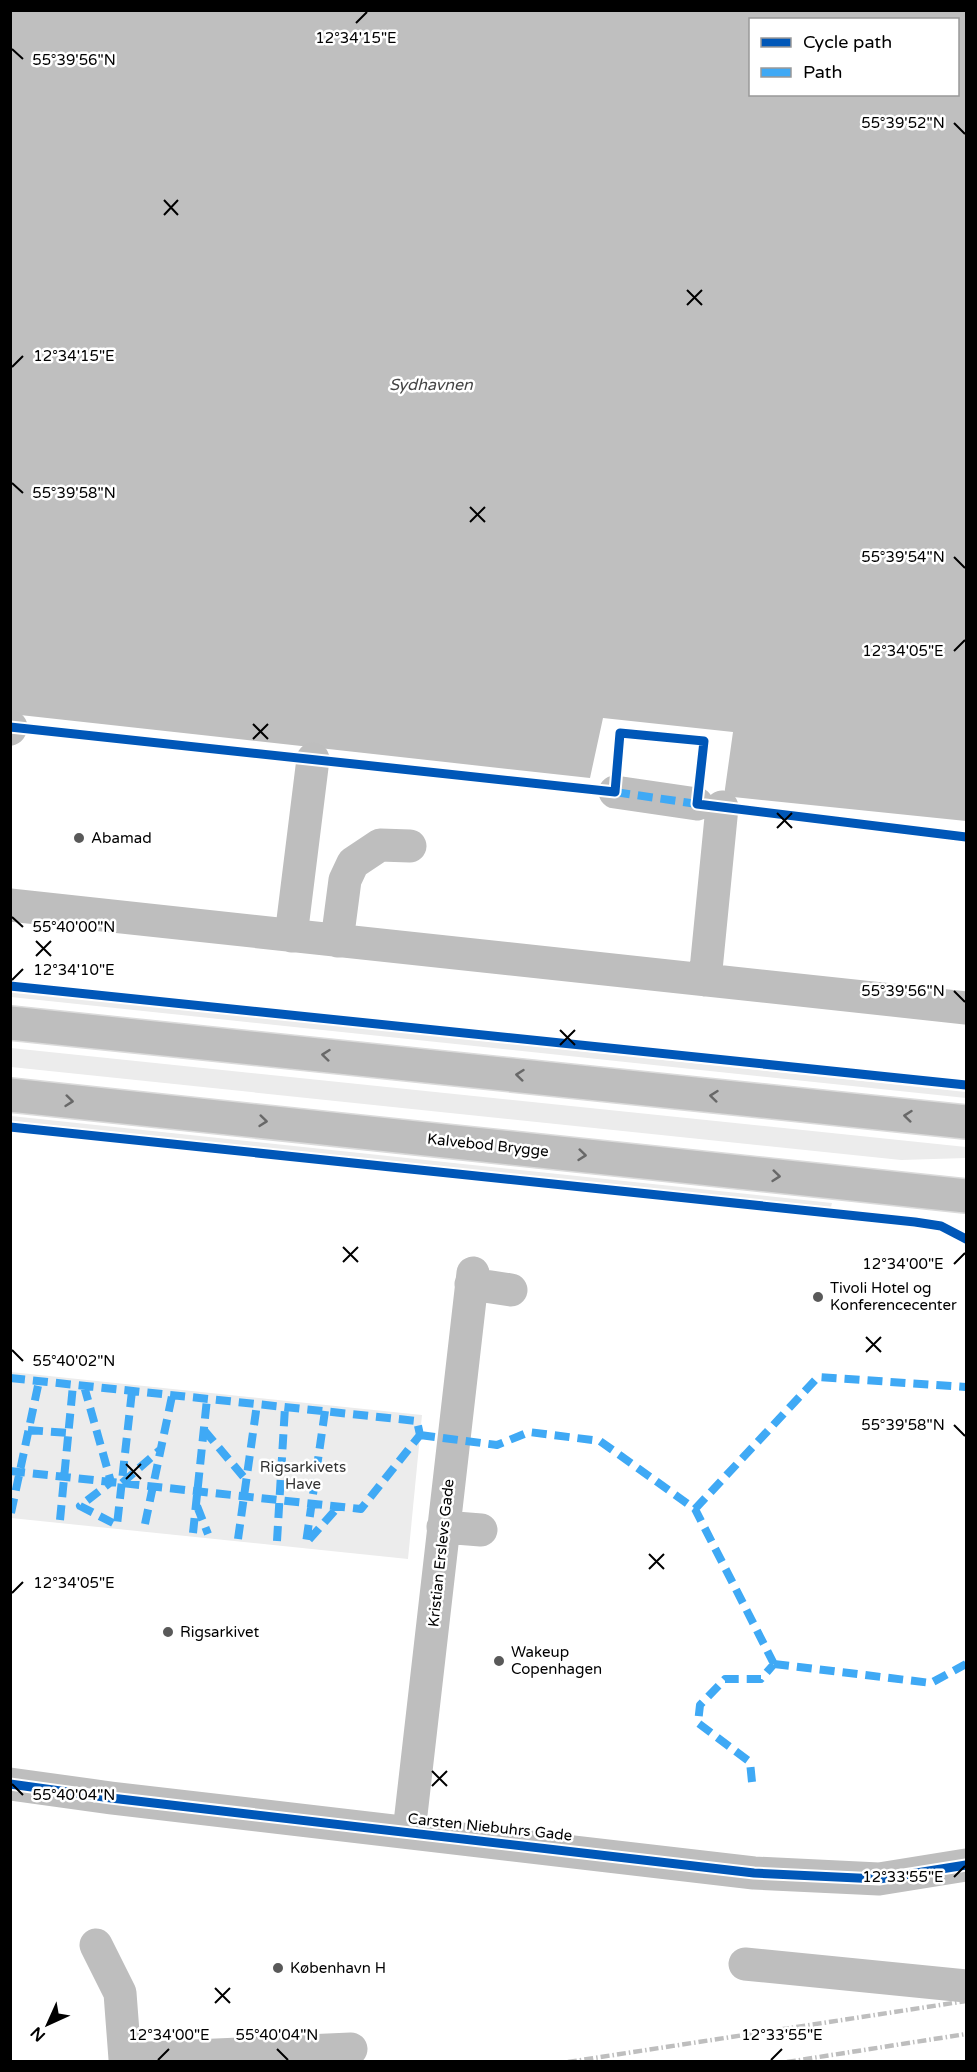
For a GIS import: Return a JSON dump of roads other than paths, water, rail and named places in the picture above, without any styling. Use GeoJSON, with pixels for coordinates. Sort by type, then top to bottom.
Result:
{"type":"FeatureCollection","features":[{"type":"Feature","properties":{"kind":"main road"},"geometry":{"type":"LineString","coordinates":[[291,936],[313,759]]}},
{"type":"Feature","properties":{"kind":"main road"},"geometry":{"type":"LineString","coordinates":[[615,792],[710,806],[705,980]]}},
{"type":"Feature","properties":{"kind":"main road"},"geometry":{"type":"LineString","coordinates":[[337,941],[345,880],[353,862],[380,845],[410,846]]}},
{"type":"Feature","properties":{"kind":"main road"},"geometry":{"type":"LineString","coordinates":[[10,905],[966,1008]]}},
{"type":"Feature","properties":{"kind":"main road"},"geometry":{"type":"LineString","coordinates":[[10,1023],[966,1122]]}},
{"type":"Feature","properties":{"kind":"main road","name":"Kalvebod Brygge"},"geometry":{"type":"LineString","coordinates":[[10,1095],[966,1196]]}},
{"type":"Feature","properties":{"kind":"main road","name":"Kristian Erslevs Gade"},"geometry":{"type":"LineString","coordinates":[[409,1832],[472,1278],[511,1290]]}},
{"type":"Feature","properties":{"kind":"main road"},"geometry":{"type":"LineString","coordinates":[[443,1527],[481,1530]]}},
{"type":"Feature","properties":{"kind":"main road","name":"Carsten Niebuhrs Gade"},"geometry":{"type":"LineString","coordinates":[[10,1784],[754,1873],[879,1879],[966,1865]]}},
{"type":"Feature","properties":{"kind":"main road"},"geometry":{"type":"LineString","coordinates":[[96,1945],[120,1993],[125,2059],[351,2049]]}},
{"type":"Feature","properties":{"kind":"main road"},"geometry":{"type":"LineString","coordinates":[[744,1964],[966,1986]]}},
{"type":"Feature","properties":{"kind":"water","name":"Sydhavnen"},"geometry":{"type":"Polygon","coordinates":[[[11,11],[966,11],[966,821],[724,796],[733,732],[603,718],[590,778],[11,714],[11,11]]]}},
{"type":"Feature","properties":{"kind":"railway"},"geometry":{"type":"LineString","coordinates":[[568,2062],[966,2001]]}},
{"type":"Feature","properties":{"kind":"railway"},"geometry":{"type":"LineString","coordinates":[[787,2062],[966,2034]]}},
{"type":"Feature","properties":{"kind":"place","name":"Abamad"},"geometry":{"type":"Point","coordinates":[79,838]}},
{"type":"Feature","properties":{"kind":"place","name":"Tivoli Hotel og Konferencecenter"},"geometry":{"type":"Point","coordinates":[818,1297]}},
{"type":"Feature","properties":{"kind":"place","name":"Rigsarkivet"},"geometry":{"type":"Point","coordinates":[168,1632]}},
{"type":"Feature","properties":{"kind":"place","name":"Wakeup Copenhagen"},"geometry":{"type":"Point","coordinates":[499,1661]}},
{"type":"Feature","properties":{"kind":"place","name":"København H"},"geometry":{"type":"Point","coordinates":[278,1968]}},
{"type":"Feature","properties":{"kind":"park label","name":"Rigsarkivets Have"},"geometry":{"type":"Point","coordinates":[303,1476]}}]}
